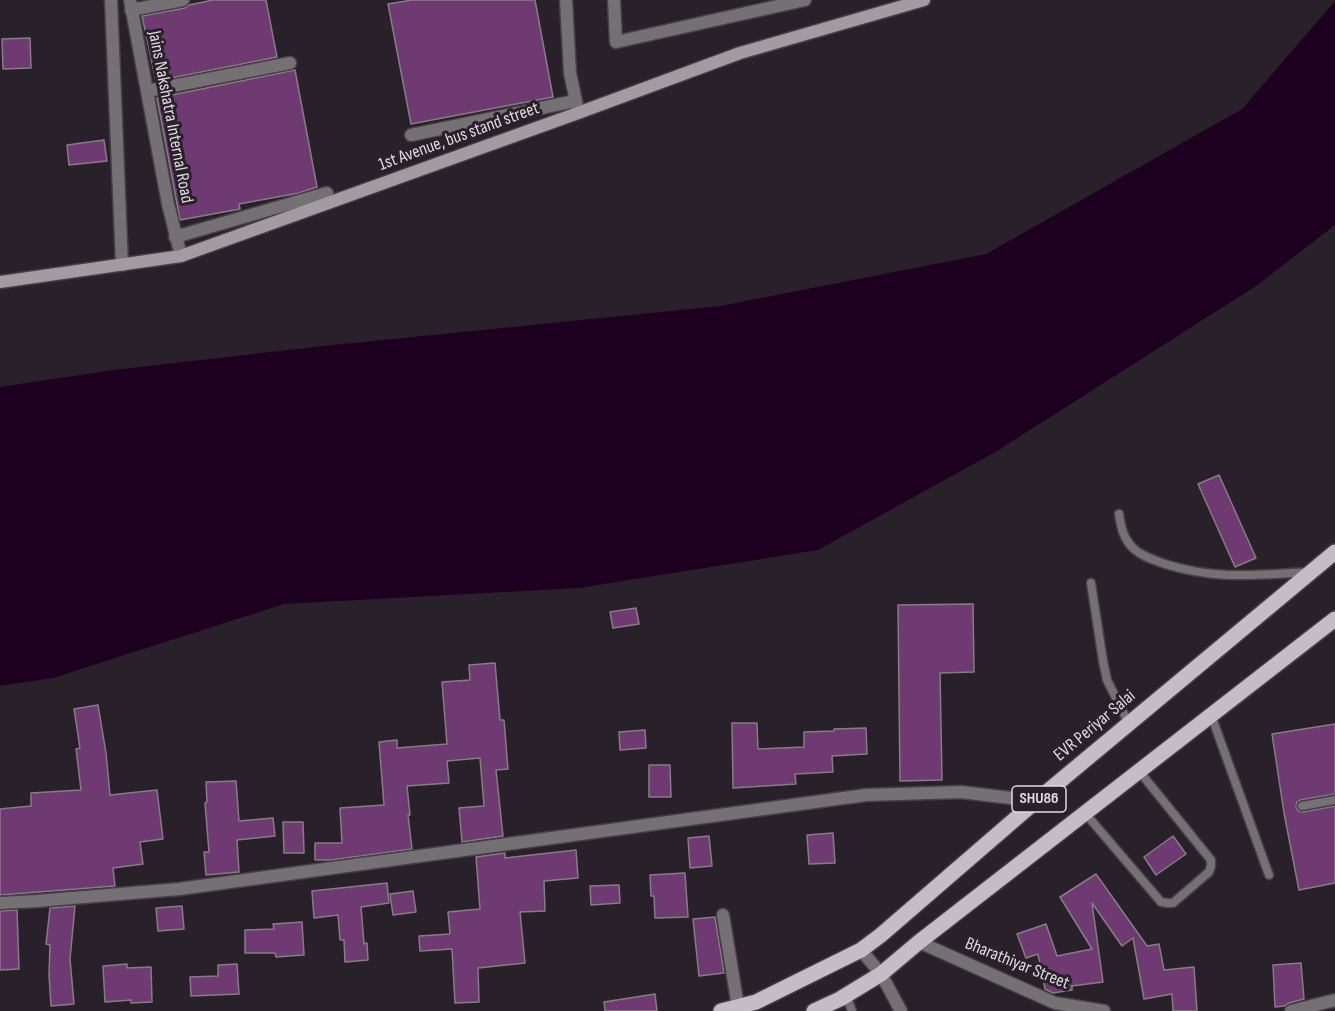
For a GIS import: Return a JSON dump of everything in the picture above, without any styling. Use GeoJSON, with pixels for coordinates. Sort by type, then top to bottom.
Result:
{"type":"FeatureCollection","features":[{"type":"Feature","properties":{"kind":"main road","name":"EVR Periyar Salai"},"geometry":{"type":"LineString","coordinates":[[722,1011],[756,1002],[861,950],[1335,552]]}},
{"type":"Feature","properties":{"kind":"main road","name":"SHU86"},"geometry":{"type":"LineString","coordinates":[[814,1011],[881,974],[918,942],[1335,619]]}},
{"type":"Feature","properties":{"kind":"street"},"geometry":{"type":"LineString","coordinates":[[111,0],[122,265]]}},
{"type":"Feature","properties":{"kind":"street"},"geometry":{"type":"LineString","coordinates":[[131,5],[183,0]]}},
{"type":"Feature","properties":{"kind":"street"},"geometry":{"type":"LineString","coordinates":[[411,135],[577,106],[570,73],[566,0]]}},
{"type":"Feature","properties":{"kind":"street"},"geometry":{"type":"LineString","coordinates":[[614,0],[616,42],[805,0]]}},
{"type":"Feature","properties":{"kind":"street","name":"1st Avenue, bus stand street"},"geometry":{"type":"LineString","coordinates":[[0,282],[180,256],[577,106],[740,53],[924,0]]}},
{"type":"Feature","properties":{"kind":"street","name":"Jains Nakshatra Internal Road"},"geometry":{"type":"LineString","coordinates":[[131,5],[180,256]]}},
{"type":"Feature","properties":{"kind":"street"},"geometry":{"type":"LineString","coordinates":[[147,91],[290,63]]}},
{"type":"Feature","properties":{"kind":"street"},"geometry":{"type":"LineString","coordinates":[[176,239],[327,193]]}},
{"type":"Feature","properties":{"kind":"street"},"geometry":{"type":"LineString","coordinates":[[0,903],[179,889],[866,795],[961,792],[1036,801]]}},
{"type":"Feature","properties":{"kind":"street"},"geometry":{"type":"LineString","coordinates":[[723,915],[738,1006]]}},
{"type":"Feature","properties":{"kind":"street","name":"Bharathiyar Street"},"geometry":{"type":"LineString","coordinates":[[918,942],[1055,1003],[1104,1011]]}},
{"type":"Feature","properties":{"kind":"street"},"geometry":{"type":"LineString","coordinates":[[861,950],[881,974],[901,1011]]}},
{"type":"Feature","properties":{"kind":"street"},"geometry":{"type":"LineString","coordinates":[[1291,1011],[1335,1000]]}},
{"type":"Feature","properties":{"kind":"lane"},"geometry":{"type":"LineString","coordinates":[[1119,514],[1125,538],[1133,548],[1142,555],[1182,569],[1236,576],[1311,572]]}},
{"type":"Feature","properties":{"kind":"lane"},"geometry":{"type":"LineString","coordinates":[[1091,583],[1102,661],[1107,680],[1129,724]]}},
{"type":"Feature","properties":{"kind":"lane"},"geometry":{"type":"LineString","coordinates":[[1211,715],[1269,875]]}},
{"type":"Feature","properties":{"kind":"lane"},"geometry":{"type":"LineString","coordinates":[[1085,813],[1161,902],[1173,903],[1209,872],[1211,860],[1139,771]]}},
{"type":"Feature","properties":{"kind":"lane"},"geometry":{"type":"LineString","coordinates":[[1302,806],[1335,801]]}},
{"type":"Feature","properties":{"kind":"lane"},"geometry":{"type":"LineString","coordinates":[[846,995],[852,1011]]}},
{"type":"Feature","properties":{"kind":"shaded area"},"geometry":{"type":"Polygon","coordinates":[[[1335,1],[1335,225],[1256,286],[997,451],[818,550],[579,588],[284,604],[53,678],[0,686],[0,387],[113,370],[323,346],[720,306],[986,254],[1242,109],[1335,1]]]}},
{"type":"Feature","properties":{"kind":"building"},"geometry":{"type":"Polygon","coordinates":[[[213,0],[266,0],[277,57],[156,81],[142,16],[213,0]]]}},
{"type":"Feature","properties":{"kind":"building"},"geometry":{"type":"Polygon","coordinates":[[[412,0],[535,0],[553,97],[411,124],[388,4],[412,0]]]}},
{"type":"Feature","properties":{"kind":"building"},"geometry":{"type":"Polygon","coordinates":[[[30,38],[31,68],[3,69],[2,39],[30,38]]]}},
{"type":"Feature","properties":{"kind":"building"},"geometry":{"type":"Polygon","coordinates":[[[295,70],[317,187],[299,193],[239,204],[240,209],[180,220],[157,98],[295,70]]]}},
{"type":"Feature","properties":{"kind":"building"},"geometry":{"type":"Polygon","coordinates":[[[104,140],[107,161],[69,165],[67,145],[104,140]]]}},
{"type":"Feature","properties":{"kind":"building"},"geometry":{"type":"Polygon","coordinates":[[[1219,475],[1256,558],[1235,567],[1198,484],[1219,475]]]}},
{"type":"Feature","properties":{"kind":"building"},"geometry":{"type":"Polygon","coordinates":[[[973,604],[974,672],[940,673],[942,780],[900,781],[898,605],[973,604]]]}},
{"type":"Feature","properties":{"kind":"building"},"geometry":{"type":"Polygon","coordinates":[[[636,608],[639,624],[613,628],[610,612],[636,608]]]}},
{"type":"Feature","properties":{"kind":"building"},"geometry":{"type":"Polygon","coordinates":[[[495,663],[500,720],[504,720],[508,769],[496,770],[503,836],[462,842],[459,808],[484,806],[480,758],[447,761],[449,783],[407,786],[412,849],[331,860],[315,860],[315,843],[342,843],[340,808],[384,805],[379,742],[397,740],[397,748],[447,744],[442,682],[470,680],[469,665],[495,663]]]}},
{"type":"Feature","properties":{"kind":"building"},"geometry":{"type":"Polygon","coordinates":[[[98,705],[110,795],[157,790],[163,839],[140,842],[143,864],[113,868],[115,886],[0,895],[0,809],[31,806],[31,793],[81,790],[76,749],[80,748],[74,709],[98,705]]]}},
{"type":"Feature","properties":{"kind":"building"},"geometry":{"type":"Polygon","coordinates":[[[732,723],[757,723],[758,749],[804,747],[804,732],[866,728],[867,754],[832,756],[833,772],[795,774],[796,784],[733,788],[732,723]]]}},
{"type":"Feature","properties":{"kind":"building"},"geometry":{"type":"Polygon","coordinates":[[[1335,724],[1335,794],[1300,800],[1296,807],[1298,811],[1303,812],[1335,806],[1335,883],[1299,890],[1272,734],[1335,724]]]}},
{"type":"Feature","properties":{"kind":"building"},"geometry":{"type":"Polygon","coordinates":[[[645,730],[646,748],[620,750],[619,732],[645,730]]]}},
{"type":"Feature","properties":{"kind":"building"},"geometry":{"type":"Polygon","coordinates":[[[649,765],[670,765],[671,797],[649,797],[649,765]]]}},
{"type":"Feature","properties":{"kind":"building"},"geometry":{"type":"Polygon","coordinates":[[[236,781],[239,821],[273,818],[275,836],[237,840],[239,872],[206,875],[204,852],[209,852],[205,803],[207,802],[206,782],[236,781]]]}},
{"type":"Feature","properties":{"kind":"building"},"geometry":{"type":"Polygon","coordinates":[[[283,822],[303,822],[304,853],[284,853],[283,822]]]}},
{"type":"Feature","properties":{"kind":"building"},"geometry":{"type":"Polygon","coordinates":[[[833,833],[835,863],[809,864],[807,835],[833,833]]]}},
{"type":"Feature","properties":{"kind":"building"},"geometry":{"type":"Polygon","coordinates":[[[709,836],[712,866],[690,868],[688,838],[709,836]]]}},
{"type":"Feature","properties":{"kind":"building"},"geometry":{"type":"Polygon","coordinates":[[[1173,836],[1186,854],[1156,875],[1144,857],[1173,836]]]}},
{"type":"Feature","properties":{"kind":"building"},"geometry":{"type":"Polygon","coordinates":[[[576,850],[578,878],[544,881],[545,911],[520,912],[525,963],[478,968],[479,1002],[455,1003],[452,949],[420,951],[419,936],[450,934],[448,912],[480,909],[476,857],[505,853],[505,858],[576,850]]]}},
{"type":"Feature","properties":{"kind":"building"},"geometry":{"type":"Polygon","coordinates":[[[685,873],[688,917],[655,918],[650,875],[685,873]]]}},
{"type":"Feature","properties":{"kind":"building"},"geometry":{"type":"Polygon","coordinates":[[[1096,874],[1147,946],[1159,944],[1164,970],[1194,967],[1197,1011],[1173,1011],[1172,994],[1144,999],[1133,938],[1122,946],[1092,903],[1103,982],[1072,986],[1072,990],[1053,993],[1045,989],[1038,954],[1026,958],[1017,934],[1046,924],[1057,956],[1092,949],[1060,897],[1096,874]]]}},
{"type":"Feature","properties":{"kind":"building"},"geometry":{"type":"Polygon","coordinates":[[[387,883],[389,903],[361,907],[364,944],[367,943],[368,960],[345,962],[344,940],[340,940],[338,915],[314,918],[312,891],[387,883]]]}},
{"type":"Feature","properties":{"kind":"building"},"geometry":{"type":"Polygon","coordinates":[[[619,885],[620,903],[591,905],[590,886],[619,885]]]}},
{"type":"Feature","properties":{"kind":"building"},"geometry":{"type":"Polygon","coordinates":[[[413,891],[416,912],[393,915],[390,894],[413,891]]]}},
{"type":"Feature","properties":{"kind":"building"},"geometry":{"type":"Polygon","coordinates":[[[75,906],[70,959],[74,1004],[51,1006],[50,945],[46,944],[50,908],[75,906]]]}},
{"type":"Feature","properties":{"kind":"building"},"geometry":{"type":"Polygon","coordinates":[[[182,906],[184,929],[158,931],[156,908],[182,906]]]}},
{"type":"Feature","properties":{"kind":"building"},"geometry":{"type":"Polygon","coordinates":[[[17,910],[19,969],[0,970],[0,911],[17,910]]]}},
{"type":"Feature","properties":{"kind":"building"},"geometry":{"type":"Polygon","coordinates":[[[715,917],[724,973],[699,976],[693,919],[715,917]]]}},
{"type":"Feature","properties":{"kind":"building"},"geometry":{"type":"Polygon","coordinates":[[[302,922],[304,955],[276,957],[275,953],[245,953],[245,930],[274,929],[273,924],[302,922]]]}},
{"type":"Feature","properties":{"kind":"building"},"geometry":{"type":"Polygon","coordinates":[[[1301,963],[1304,999],[1275,1007],[1273,965],[1301,963]]]}},
{"type":"Feature","properties":{"kind":"building"},"geometry":{"type":"Polygon","coordinates":[[[127,964],[127,968],[151,967],[152,1002],[131,1003],[131,1000],[105,1002],[103,966],[127,964]]]}},
{"type":"Feature","properties":{"kind":"building"},"geometry":{"type":"Polygon","coordinates":[[[237,964],[239,994],[191,996],[190,977],[218,976],[218,965],[237,964]]]}},
{"type":"Feature","properties":{"kind":"building"},"geometry":{"type":"Polygon","coordinates":[[[655,994],[657,1011],[605,1011],[604,1002],[655,994]]]}}]}
